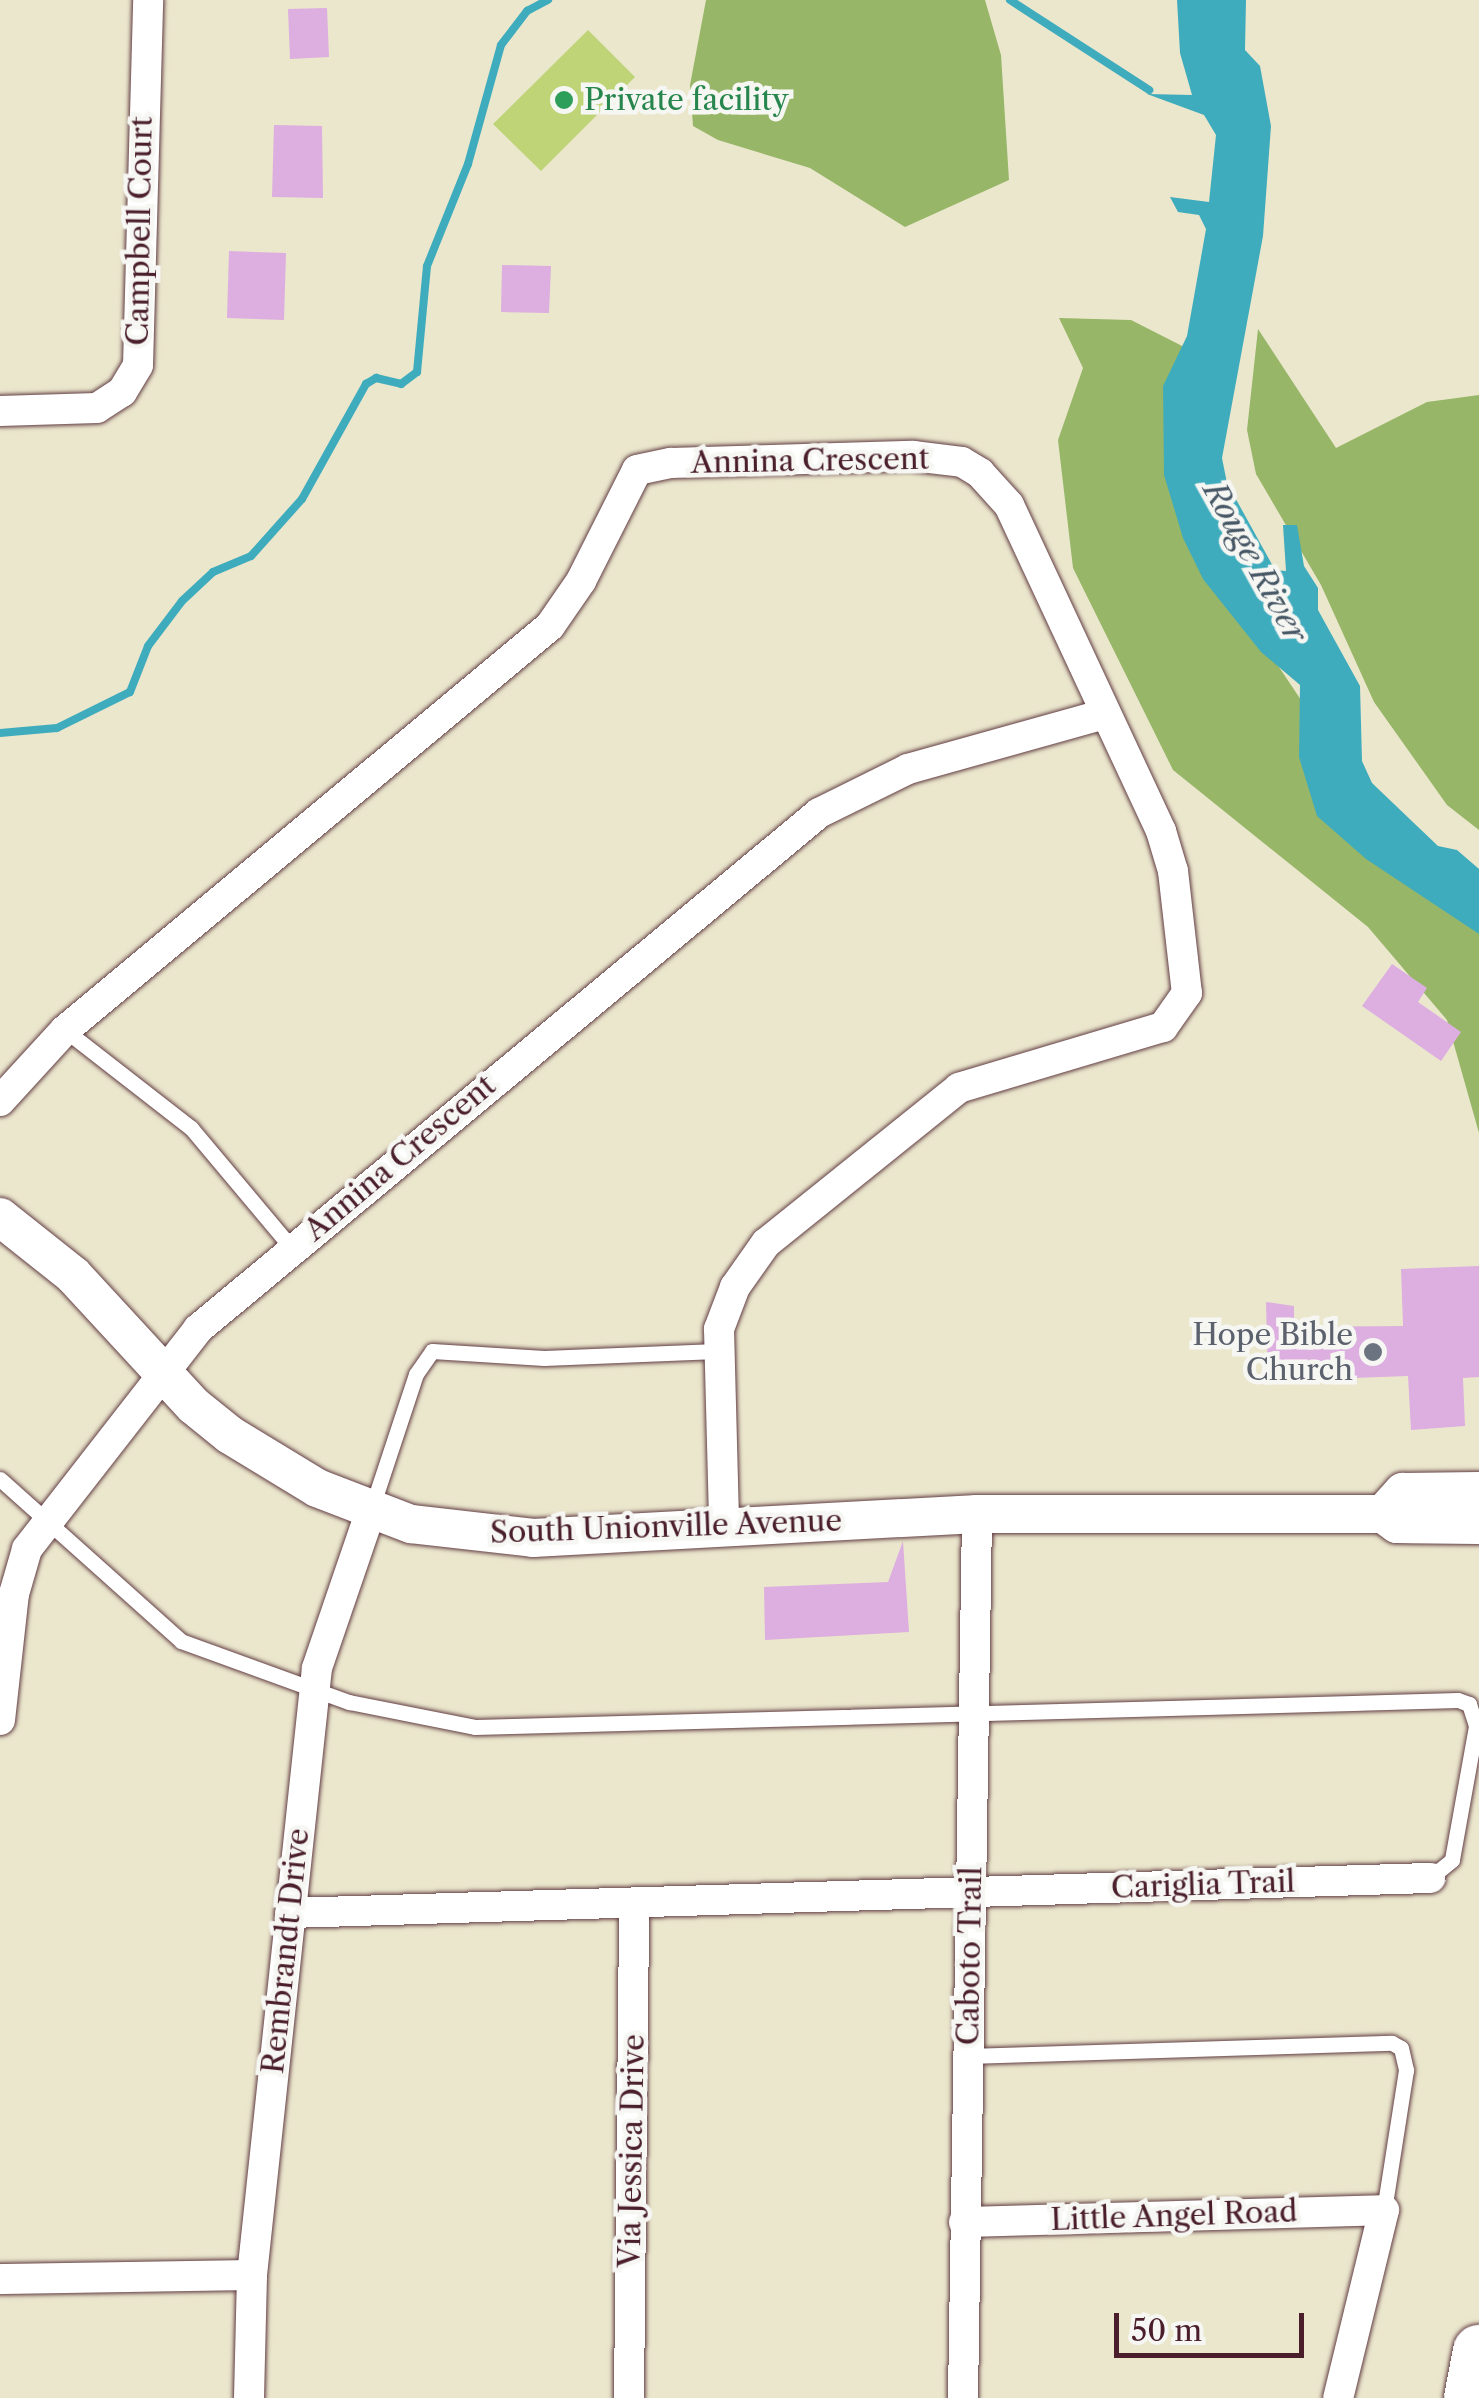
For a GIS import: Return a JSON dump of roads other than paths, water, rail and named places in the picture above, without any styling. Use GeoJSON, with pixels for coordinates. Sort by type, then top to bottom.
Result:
{"type":"FeatureCollection","features":[{"type":"Feature","properties":{"kind":"highway"},"geometry":{"type":"LineString","coordinates":[[1470,2398],[1479,2351]]}},
{"type":"Feature","properties":{"kind":"street","name":"Campbell Court"},"geometry":{"type":"LineString","coordinates":[[0,412],[96,408],[122,392],[138,365],[148,0]]}},
{"type":"Feature","properties":{"kind":"street","name":"Annina Crescent"},"geometry":{"type":"LineString","coordinates":[[0,1101],[64,1030],[550,626],[582,581],[622,493],[644,466],[913,456],[962,462],[1009,504],[1102,715],[908,769],[818,813],[291,1247],[198,1329],[46,1524],[20,1568],[0,1720]]}},
{"type":"Feature","properties":{"kind":"street"},"geometry":{"type":"LineString","coordinates":[[724,1526],[717,1351],[725,1307],[766,1243],[959,1088],[992,1073],[1163,1027],[1183,1005],[1187,978],[1173,871],[1161,831],[1102,715]]}},
{"type":"Feature","properties":{"kind":"street","name":"South Unionville Avenue"},"geometry":{"type":"LineString","coordinates":[[0,1217],[73,1276],[163,1372],[253,1451],[370,1513],[501,1537],[977,1514],[1384,1514],[1397,1524],[1479,1524]]}},
{"type":"Feature","properties":{"kind":"street","name":"South Unionville Avenue"},"geometry":{"type":"LineString","coordinates":[[1384,1514],[1404,1492],[1479,1491]]}},
{"type":"Feature","properties":{"kind":"street","name":"Rembrandt Drive"},"geometry":{"type":"LineString","coordinates":[[250,2398],[252,2275],[314,1691],[321,1650],[370,1513]]}},
{"type":"Feature","properties":{"kind":"street","name":"Caboto Trail"},"geometry":{"type":"LineString","coordinates":[[963,2398],[977,1514]]}},
{"type":"Feature","properties":{"kind":"street","name":"Cariglia Trail"},"geometry":{"type":"LineString","coordinates":[[290,1914],[1430,1878]]}},
{"type":"Feature","properties":{"kind":"street","name":"Via Jessica Drive"},"geometry":{"type":"LineString","coordinates":[[630,2398],[634,1905]]}},
{"type":"Feature","properties":{"kind":"street"},"geometry":{"type":"LineString","coordinates":[[1338,2398],[1384,2210]]}},
{"type":"Feature","properties":{"kind":"street","name":"Little Angel Road"},"geometry":{"type":"LineString","coordinates":[[964,2222],[1384,2210]]}},
{"type":"Feature","properties":{"kind":"street"},"geometry":{"type":"LineString","coordinates":[[0,2279],[252,2275]]}},
{"type":"Feature","properties":{"kind":"lane"},"geometry":{"type":"LineString","coordinates":[[64,1030],[192,1128],[291,1247]]}},
{"type":"Feature","properties":{"kind":"lane"},"geometry":{"type":"LineString","coordinates":[[370,1513],[416,1374],[432,1350],[544,1358],[717,1351]]}},
{"type":"Feature","properties":{"kind":"lane"},"geometry":{"type":"LineString","coordinates":[[0,1479],[180,1641],[314,1691],[475,1726],[973,1712]]}},
{"type":"Feature","properties":{"kind":"lane","name":"Cariglia Trail"},"geometry":{"type":"LineString","coordinates":[[973,1712],[1458,1700],[1469,1704],[1476,1726],[1452,1860],[1430,1878]]}},
{"type":"Feature","properties":{"kind":"lane"},"geometry":{"type":"LineString","coordinates":[[968,2056],[1392,2043],[1401,2048],[1406,2070],[1384,2210]]}},
{"type":"Feature","properties":{"kind":"water","name":"Rouge River"},"geometry":{"type":"Polygon","coordinates":[[[1177,0],[1246,0],[1245,50],[1260,66],[1271,126],[1263,236],[1222,458],[1227,483],[1275,570],[1286,571],[1283,525],[1297,525],[1304,566],[1318,588],[1318,610],[1360,686],[1362,761],[1372,783],[1438,846],[1457,850],[1479,869],[1479,934],[1366,859],[1317,816],[1299,757],[1300,685],[1261,652],[1203,579],[1183,538],[1164,475],[1163,386],[1187,336],[1206,229],[1199,215],[1178,212],[1170,197],[1209,202],[1216,135],[1204,115],[1147,94],[1192,95],[1180,53],[1177,0]]]}},
{"type":"Feature","properties":{"kind":"waterway"},"geometry":{"type":"LineString","coordinates":[[0,733],[57,728],[130,692],[148,646],[182,601],[213,572],[251,556],[302,499],[366,384],[376,378],[401,384],[417,372],[427,266],[468,164],[501,45],[527,11],[548,0]]}},
{"type":"Feature","properties":{"kind":"waterway"},"geometry":{"type":"LineString","coordinates":[[1010,0],[1149,90]]}},
{"type":"Feature","properties":{"kind":"place","name":"Private facility"},"geometry":{"type":"Point","coordinates":[564,100]}},
{"type":"Feature","properties":{"kind":"place","name":"Hope Bible Church"},"geometry":{"type":"Point","coordinates":[1373,1352]}}]}
